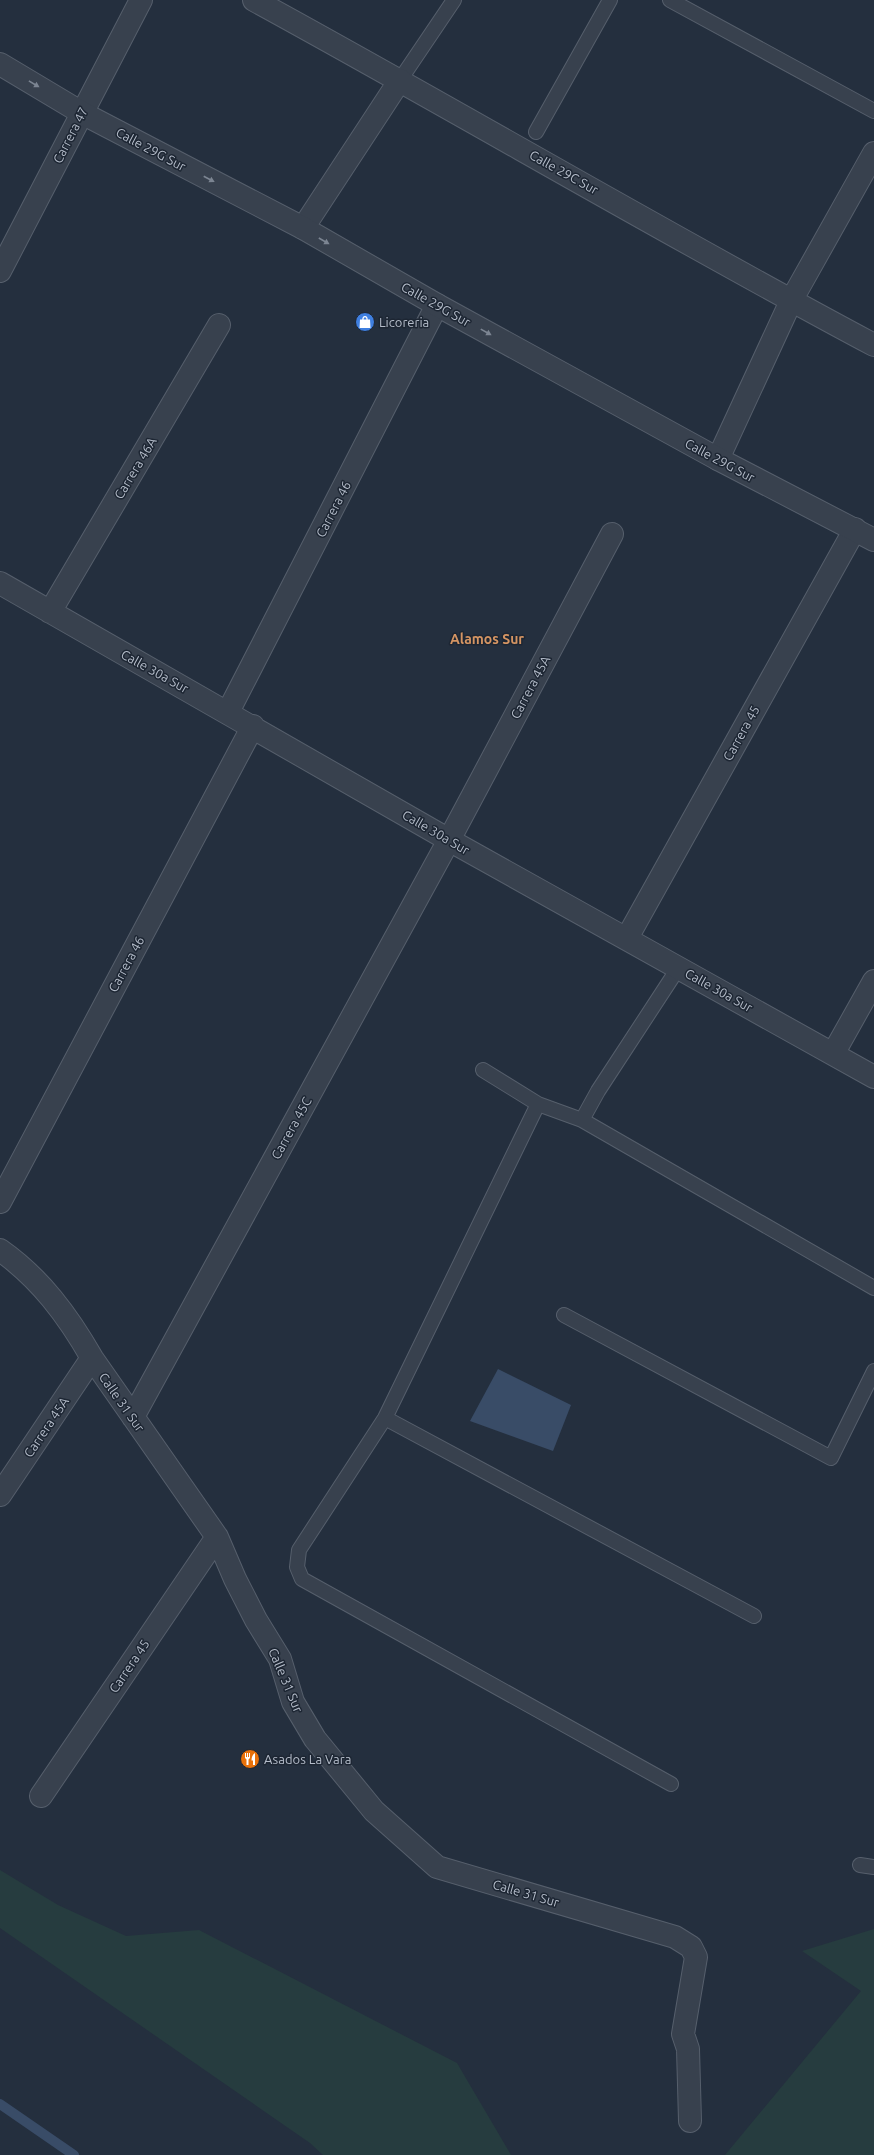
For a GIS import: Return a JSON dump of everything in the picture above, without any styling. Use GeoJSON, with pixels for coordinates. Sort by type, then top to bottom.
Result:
{"type":"FeatureCollection","features":[{"type":"Feature","properties":{"kind":"street","name":"Carrera 47"},"geometry":{"type":"LineString","coordinates":[[0,271],[141,0]]}},
{"type":"Feature","properties":{"kind":"street","name":"Calle 29C Sur"},"geometry":{"type":"LineString","coordinates":[[254,0],[400,80],[791,301],[874,345]]}},
{"type":"Feature","properties":{"kind":"street","name":"Calle 29G Sur"},"geometry":{"type":"LineString","coordinates":[[0,64],[82,113],[303,228],[437,305],[718,459],[874,540]]}},
{"type":"Feature","properties":{"kind":"street"},"geometry":{"type":"LineString","coordinates":[[303,228],[400,80]]}},
{"type":"Feature","properties":{"kind":"street"},"geometry":{"type":"LineString","coordinates":[[718,459],[791,301],[874,153]]}},
{"type":"Feature","properties":{"kind":"street","name":"Carrera 46"},"geometry":{"type":"LineString","coordinates":[[228,712],[437,305]]}},
{"type":"Feature","properties":{"kind":"street","name":"Carrera 46A"},"geometry":{"type":"LineString","coordinates":[[50,612],[220,325]]}},
{"type":"Feature","properties":{"kind":"street","name":"Carrera 45"},"geometry":{"type":"LineString","coordinates":[[627,938],[855,529]]}},
{"type":"Feature","properties":{"kind":"street","name":"Carrera 45A"},"geometry":{"type":"LineString","coordinates":[[449,840],[612,534]]}},
{"type":"Feature","properties":{"kind":"street","name":"Calle 30a Sur"},"geometry":{"type":"LineString","coordinates":[[0,583],[253,726],[449,840],[874,1077]]}},
{"type":"Feature","properties":{"kind":"street","name":"Carrera 46"},"geometry":{"type":"LineString","coordinates":[[0,1202],[253,726]]}},
{"type":"Feature","properties":{"kind":"street","name":"Carrera 45C"},"geometry":{"type":"LineString","coordinates":[[133,1417],[449,840]]}},
{"type":"Feature","properties":{"kind":"street"},"geometry":{"type":"LineString","coordinates":[[833,1054],[874,981]]}},
{"type":"Feature","properties":{"kind":"street","name":"Calle 31 Sur"},"geometry":{"type":"LineString","coordinates":[[0,1250],[34,1278],[56,1302],[76,1329],[92,1358],[217,1537],[256,1620],[280,1659],[293,1702],[315,1739],[374,1812],[437,1867],[675,1937],[691,1947],[696,1956],[683,2034],[688,2049],[690,2122]]}},
{"type":"Feature","properties":{"kind":"street","name":"Carrera 45A"},"geometry":{"type":"LineString","coordinates":[[0,1495],[92,1358]]}},
{"type":"Feature","properties":{"kind":"street","name":"Carrera 45"},"geometry":{"type":"LineString","coordinates":[[41,1796],[217,1537]]}},
{"type":"Feature","properties":{"kind":"lane"},"geometry":{"type":"LineString","coordinates":[[400,80],[454,0]]}},
{"type":"Feature","properties":{"kind":"lane"},"geometry":{"type":"LineString","coordinates":[[536,132],[610,0]]}},
{"type":"Feature","properties":{"kind":"lane"},"geometry":{"type":"LineString","coordinates":[[670,0],[874,111]]}},
{"type":"Feature","properties":{"kind":"lane"},"geometry":{"type":"LineString","coordinates":[[582,1120],[598,1091],[679,967]]}},
{"type":"Feature","properties":{"kind":"lane"},"geometry":{"type":"LineString","coordinates":[[483,1070],[538,1104],[582,1120],[874,1288]]}},
{"type":"Feature","properties":{"kind":"lane"},"geometry":{"type":"LineString","coordinates":[[538,1104],[385,1418],[299,1550],[297,1567],[302,1579],[671,1784]]}},
{"type":"Feature","properties":{"kind":"lane"},"geometry":{"type":"LineString","coordinates":[[564,1315],[831,1458],[874,1371]]}},
{"type":"Feature","properties":{"kind":"lane"},"geometry":{"type":"LineString","coordinates":[[385,1418],[754,1616]]}},
{"type":"Feature","properties":{"kind":"lane"},"geometry":{"type":"LineString","coordinates":[[860,1865],[874,1867]]}},
{"type":"Feature","properties":{"kind":"green space"},"geometry":{"type":"Polygon","coordinates":[[[0,1870],[58,1905],[126,1936],[199,1930],[457,2063],[511,2155],[323,2155],[310,2143],[0,1928],[0,1870]]]}},
{"type":"Feature","properties":{"kind":"green space"},"geometry":{"type":"Polygon","coordinates":[[[874,1929],[874,2155],[725,2155],[861,1991],[802,1951],[874,1929]]]}},
{"type":"Feature","properties":{"kind":"water"},"geometry":{"type":"Polygon","coordinates":[[[498,1369],[571,1405],[553,1451],[470,1421],[498,1369]]]}},
{"type":"Feature","properties":{"kind":"waterway"},"geometry":{"type":"LineString","coordinates":[[0,2104],[74,2155]]}},
{"type":"Feature","properties":{"kind":"place","name":"Licoreria"},"geometry":{"type":"Point","coordinates":[365,322]}},
{"type":"Feature","properties":{"kind":"place","name":"Asados La Vara"},"geometry":{"type":"Point","coordinates":[250,1759]}},
{"type":"Feature","properties":{"kind":"district","name":"Alamos Sur"},"geometry":{"type":"Point","coordinates":[487,639]}}]}
